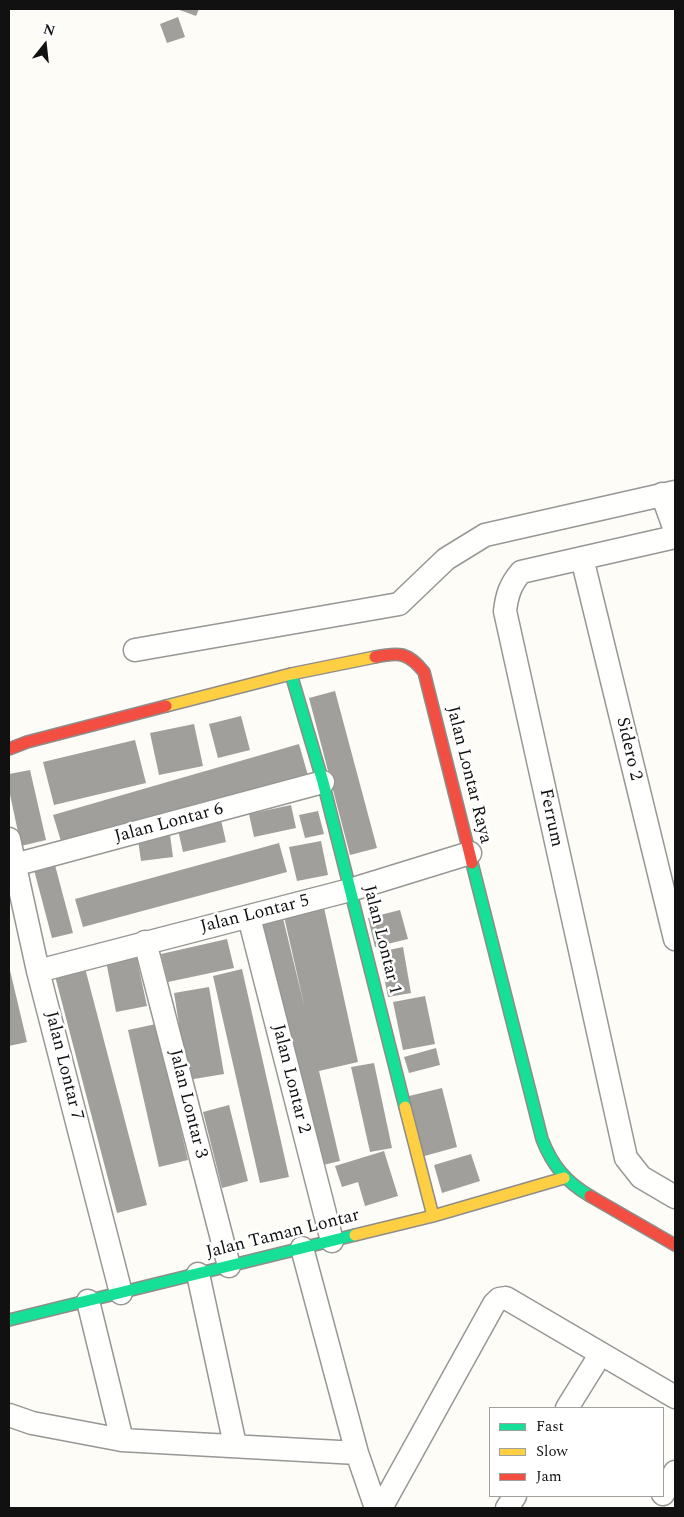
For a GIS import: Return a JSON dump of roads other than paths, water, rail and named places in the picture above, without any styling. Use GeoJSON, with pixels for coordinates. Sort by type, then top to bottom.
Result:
{"type":"FeatureCollection","features":[{"type":"Feature","properties":{"kind":"street"},"geometry":{"type":"LineString","coordinates":[[135,650],[399,604],[446,559],[485,535],[669,493],[675,530]]}},
{"type":"Feature","properties":{"kind":"street","name":"Ferrum"},"geometry":{"type":"LineString","coordinates":[[675,537],[521,572],[512,583],[506,596],[505,611],[626,1158],[641,1178],[675,1197]]}},
{"type":"Feature","properties":{"kind":"street","name":"Sidero 2"},"geometry":{"type":"LineString","coordinates":[[582,558],[675,939]]}},
{"type":"Feature","properties":{"kind":"street","name":"Jalan Lontar Raya"},"geometry":{"type":"LineString","coordinates":[[9,750],[27,742],[290,674],[394,653],[413,658],[420,664],[424,672],[542,1139],[549,1158],[564,1178],[591,1197],[675,1245]]}},
{"type":"Feature","properties":{"kind":"street","name":"Jalan Lontar 1"},"geometry":{"type":"LineString","coordinates":[[290,674],[323,782],[433,1216]]}},
{"type":"Feature","properties":{"kind":"street","name":"Jalan Lontar 6"},"geometry":{"type":"LineString","coordinates":[[14,866],[323,782]]}},
{"type":"Feature","properties":{"kind":"street","name":"Jalan Lontar 7"},"geometry":{"type":"LineString","coordinates":[[9,839],[38,971],[121,1292]]}},
{"type":"Feature","properties":{"kind":"street","name":"Jalan Lontar 5"},"geometry":{"type":"LineString","coordinates":[[38,971],[350,890],[470,854]]}},
{"type":"Feature","properties":{"kind":"street","name":"Jalan Lontar 2"},"geometry":{"type":"LineString","coordinates":[[249,917],[332,1241]]}},
{"type":"Feature","properties":{"kind":"street","name":"Jalan Lontar 3"},"geometry":{"type":"LineString","coordinates":[[146,942],[229,1266]]}},
{"type":"Feature","properties":{"kind":"street","name":"Jalan Taman Lontar"},"geometry":{"type":"LineString","coordinates":[[9,1320],[433,1216],[564,1178]]}},
{"type":"Feature","properties":{"kind":"street"},"geometry":{"type":"LineString","coordinates":[[302,1248],[357,1453],[376,1508]]}},
{"type":"Feature","properties":{"kind":"street"},"geometry":{"type":"LineString","coordinates":[[198,1274],[235,1445]]}},
{"type":"Feature","properties":{"kind":"street"},"geometry":{"type":"LineString","coordinates":[[381,1508],[494,1304],[499,1299],[506,1298],[600,1355],[675,1397]]}},
{"type":"Feature","properties":{"kind":"street"},"geometry":{"type":"LineString","coordinates":[[88,1301],[122,1440]]}},
{"type":"Feature","properties":{"kind":"street"},"geometry":{"type":"LineString","coordinates":[[568,1407],[600,1355]]}},
{"type":"Feature","properties":{"kind":"street"},"geometry":{"type":"LineString","coordinates":[[9,1415],[32,1422],[122,1440],[357,1453]]}},
{"type":"Feature","properties":{"kind":"street"},"geometry":{"type":"LineString","coordinates":[[664,1491],[675,1472]]}},
{"type":"Feature","properties":{"kind":"street"},"geometry":{"type":"LineString","coordinates":[[507,1508],[514,1497]]}},
{"type":"Feature","properties":{"kind":"street"},"geometry":{"type":"LineString","coordinates":[[654,1508],[661,1497]]}}]}
